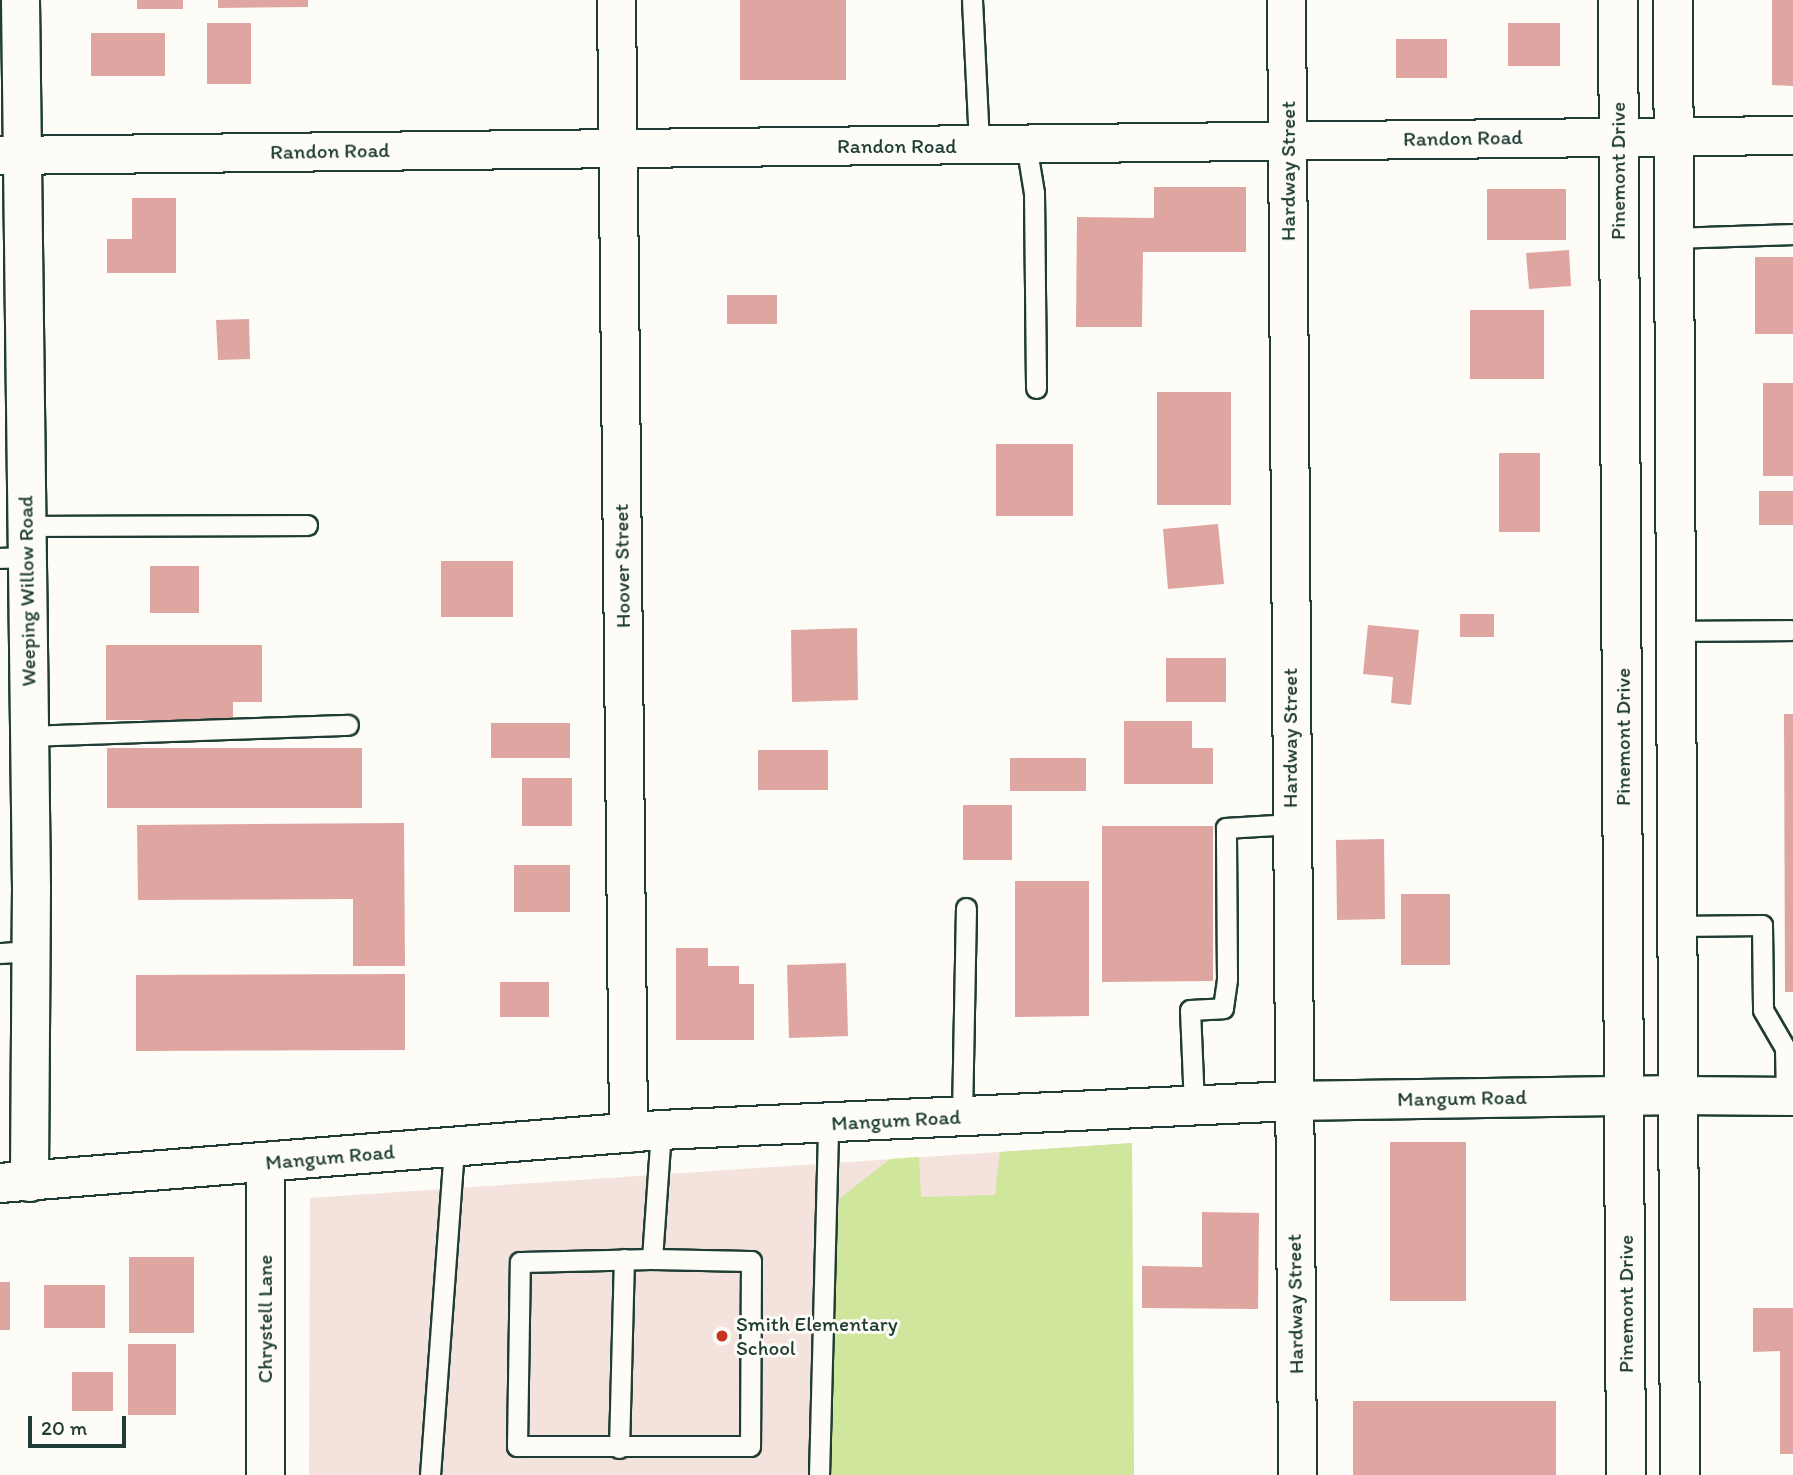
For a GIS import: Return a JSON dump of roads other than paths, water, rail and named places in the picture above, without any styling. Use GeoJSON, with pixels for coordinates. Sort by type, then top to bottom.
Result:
{"type":"FeatureCollection","features":[{"type":"Feature","properties":{"kind":"main road","name":"Pinemont Drive"},"geometry":{"type":"LineString","coordinates":[[1618,0],[1626,1475]]}},
{"type":"Feature","properties":{"kind":"main road"},"geometry":{"type":"LineString","coordinates":[[1673,0],[1680,1475]]}},
{"type":"Feature","properties":{"kind":"main road"},"geometry":{"type":"LineString","coordinates":[[1622,631],[1675,631]]}},
{"type":"Feature","properties":{"kind":"main road","name":"Mangum Road"},"geometry":{"type":"LineString","coordinates":[[15,1182],[645,1131],[1293,1101],[1678,1094]]}},
{"type":"Feature","properties":{"kind":"street","name":"Weeping Willow Road"},"geometry":{"type":"LineString","coordinates":[[15,1182],[15,952],[29,736],[17,547],[11,155],[20,0]]}},
{"type":"Feature","properties":{"kind":"street","name":"Hoover Street"},"geometry":{"type":"LineString","coordinates":[[616,0],[645,1131]]}},
{"type":"Feature","properties":{"kind":"street","name":"Hardway Street"},"geometry":{"type":"LineString","coordinates":[[1286,0],[1297,1475]]}},
{"type":"Feature","properties":{"kind":"street","name":"Randon Road"},"geometry":{"type":"LineString","coordinates":[[11,155],[1288,142],[1673,134],[1793,135]]}},
{"type":"Feature","properties":{"kind":"street","name":"Mangum Road"},"geometry":{"type":"LineString","coordinates":[[1678,1094],[1789,1096]]}},
{"type":"Feature","properties":{"kind":"street","name":"Chrystell Lane"},"geometry":{"type":"LineString","coordinates":[[265,1162],[265,1475]]}},
{"type":"Feature","properties":{"kind":"lane"},"geometry":{"type":"LineString","coordinates":[[972,0],[979,145]]}},
{"type":"Feature","properties":{"kind":"lane"},"geometry":{"type":"LineString","coordinates":[[1026,145],[1034,192],[1036,388]]}},
{"type":"Feature","properties":{"kind":"lane"},"geometry":{"type":"LineString","coordinates":[[1673,238],[1793,234]]}},
{"type":"Feature","properties":{"kind":"lane"},"geometry":{"type":"LineString","coordinates":[[17,547],[306,525]]}},
{"type":"Feature","properties":{"kind":"lane"},"geometry":{"type":"LineString","coordinates":[[1675,631],[1791,630]]}},
{"type":"Feature","properties":{"kind":"lane"},"geometry":{"type":"LineString","coordinates":[[29,736],[348,725]]}},
{"type":"Feature","properties":{"kind":"lane"},"geometry":{"type":"LineString","coordinates":[[1194,1105],[1190,1010],[1223,1008],[1227,979],[1226,828],[1291,824]]}},
{"type":"Feature","properties":{"kind":"lane"},"geometry":{"type":"LineString","coordinates":[[962,1116],[966,908]]}},
{"type":"Feature","properties":{"kind":"lane"},"geometry":{"type":"LineString","coordinates":[[1677,926],[1762,925],[1763,1010],[1785,1048],[1789,1096]]}},
{"type":"Feature","properties":{"kind":"lane"},"geometry":{"type":"LineString","coordinates":[[819,1475],[828,1123]]}},
{"type":"Feature","properties":{"kind":"lane"},"geometry":{"type":"LineString","coordinates":[[645,1131],[652,1259]]}},
{"type":"Feature","properties":{"kind":"lane"},"geometry":{"type":"LineString","coordinates":[[430,1475],[454,1147]]}},
{"type":"Feature","properties":{"kind":"lane"},"geometry":{"type":"LineString","coordinates":[[619,1447],[624,1259]]}},
{"type":"Feature","properties":{"kind":"lane"},"geometry":{"type":"LineString","coordinates":[[624,1259],[751,1262],[750,1446],[517,1446],[520,1262],[624,1259]]}},
{"type":"Feature","properties":{"kind":"place","name":"Smith Elementary School"},"geometry":{"type":"Point","coordinates":[722,1336]}}]}
